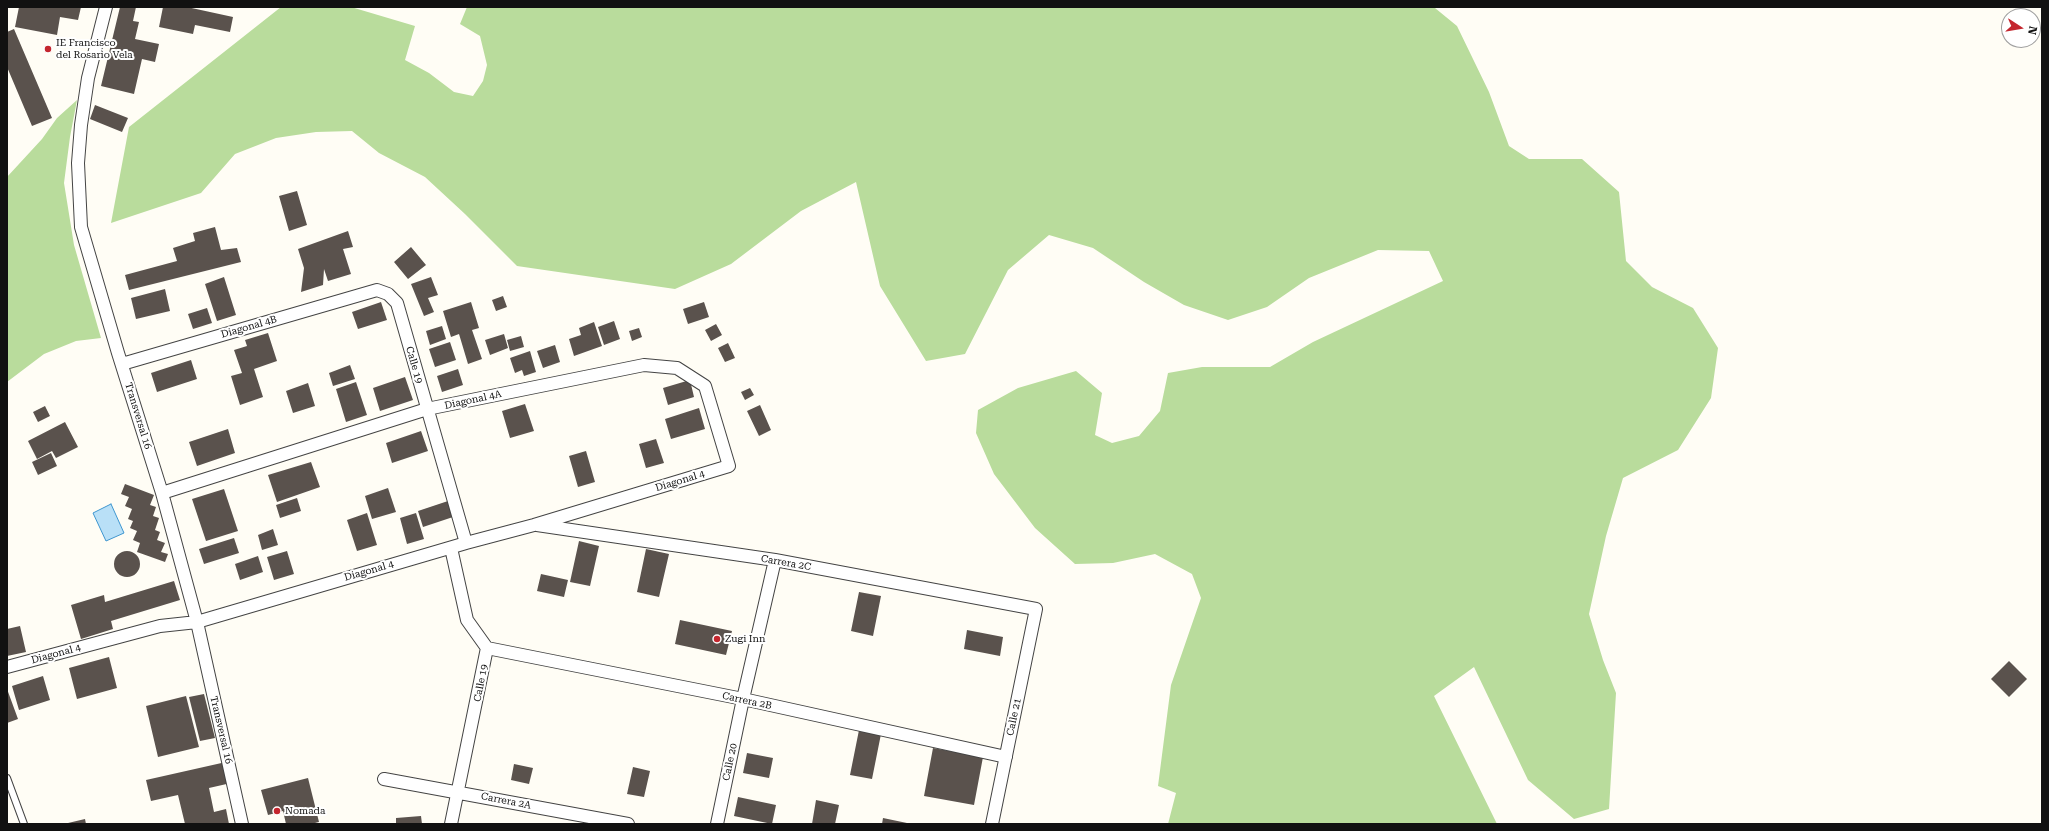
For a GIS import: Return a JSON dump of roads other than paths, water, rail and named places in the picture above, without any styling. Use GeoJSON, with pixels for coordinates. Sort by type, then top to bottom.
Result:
{"type":"FeatureCollection","features":[{"type":"Feature","properties":{"kind":"street","name":"Transversal 16"},"geometry":{"type":"LineString","coordinates":[[106,7],[88,78],[80,125],[78,163],[81,227],[162,493],[197,622],[242,824]]}},
{"type":"Feature","properties":{"kind":"street","name":"Diagonal 4B"},"geometry":{"type":"LineString","coordinates":[[122,364],[377,290]]}},
{"type":"Feature","properties":{"kind":"street","name":"Calle 19"},"geometry":{"type":"LineString","coordinates":[[377,290],[388,294],[397,303],[466,543]]}},
{"type":"Feature","properties":{"kind":"street","name":"Diagonal 4A"},"geometry":{"type":"LineString","coordinates":[[162,493],[427,409],[644,365],[677,368],[705,386],[729,466]]}},
{"type":"Feature","properties":{"kind":"street","name":"Diagonal 4"},"geometry":{"type":"LineString","coordinates":[[7,667],[160,626],[197,622],[466,543],[534,525],[729,466]]}},
{"type":"Feature","properties":{"kind":"street","name":"Carrera 2C"},"geometry":{"type":"LineString","coordinates":[[534,525],[775,560],[1036,609]]}},
{"type":"Feature","properties":{"kind":"street"},"geometry":{"type":"LineString","coordinates":[[451,548],[467,620],[488,648]]}},
{"type":"Feature","properties":{"kind":"street","name":"Calle 20"},"geometry":{"type":"LineString","coordinates":[[717,824],[743,700],[775,560]]}},
{"type":"Feature","properties":{"kind":"street","name":"Calle 21"},"geometry":{"type":"LineString","coordinates":[[992,824],[1036,609]]}},
{"type":"Feature","properties":{"kind":"street","name":"Calle 19"},"geometry":{"type":"LineString","coordinates":[[451,824],[488,648]]}},
{"type":"Feature","properties":{"kind":"street","name":"Carrera 2B"},"geometry":{"type":"LineString","coordinates":[[488,648],[743,700],[1006,757]]}},
{"type":"Feature","properties":{"kind":"street","name":"Carrera 2A"},"geometry":{"type":"LineString","coordinates":[[384,779],[628,824]]}},
{"type":"Feature","properties":{"kind":"lane"},"geometry":{"type":"LineString","coordinates":[[7,778],[24,824]]}},
{"type":"Feature","properties":{"kind":"water"},"geometry":{"type":"Polygon","coordinates":[[[111,504],[124,533],[106,541],[93,513],[111,504]]]}},
{"type":"Feature","properties":{"kind":"place","name":"IE Francisco del Rosario Vela"},"geometry":{"type":"Point","coordinates":[48,49]}},
{"type":"Feature","properties":{"kind":"place","name":"Zugi Inn"},"geometry":{"type":"Point","coordinates":[717,639]}},
{"type":"Feature","properties":{"kind":"place","name":"Nomada"},"geometry":{"type":"Point","coordinates":[277,811]}}]}
